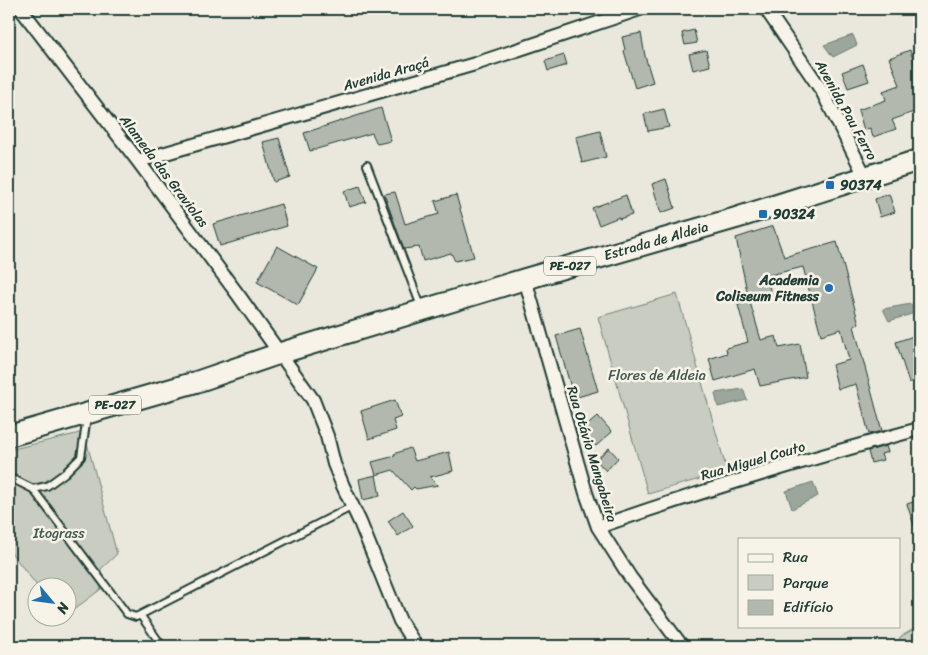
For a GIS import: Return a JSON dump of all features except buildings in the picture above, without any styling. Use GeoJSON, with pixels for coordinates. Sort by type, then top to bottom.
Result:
{"type":"FeatureCollection","features":[{"type":"Feature","properties":{"kind":"main road","name":"Estrada de Aldeia"},"geometry":{"type":"LineString","coordinates":[[87,414],[525,279],[736,218],[919,160]]}},
{"type":"Feature","properties":{"kind":"main road","name":"PE-027"},"geometry":{"type":"LineString","coordinates":[[9,436],[87,414]]}},
{"type":"Feature","properties":{"kind":"street","name":"Alameda das Graviolas"},"geometry":{"type":"LineString","coordinates":[[21,9],[138,161],[281,353],[313,400],[327,436],[334,464],[400,621],[416,646]]}},
{"type":"Feature","properties":{"kind":"street","name":"Avenida Araçá"},"geometry":{"type":"LineString","coordinates":[[138,161],[475,64],[640,9]]}},
{"type":"Feature","properties":{"kind":"street","name":"Avenida Pau Ferro"},"geometry":{"type":"LineString","coordinates":[[766,9],[822,91],[865,176]]}},
{"type":"Feature","properties":{"kind":"street","name":"Rua Otávio Mangabeira"},"geometry":{"type":"LineString","coordinates":[[525,279],[583,483],[598,527],[630,577],[682,646]]}},
{"type":"Feature","properties":{"kind":"street","name":"Rua Miguel Couto"},"geometry":{"type":"LineString","coordinates":[[598,527],[693,494],[919,429]]}},
{"type":"Feature","properties":{"kind":"lane"},"geometry":{"type":"LineString","coordinates":[[367,165],[423,311]]}},
{"type":"Feature","properties":{"kind":"lane"},"geometry":{"type":"LineString","coordinates":[[33,489],[47,486],[65,473],[81,457],[87,414]]}},
{"type":"Feature","properties":{"kind":"lane"},"geometry":{"type":"LineString","coordinates":[[9,477],[33,489],[127,614],[136,618],[353,506]]}},
{"type":"Feature","properties":{"kind":"lane"},"geometry":{"type":"LineString","coordinates":[[141,616],[162,646]]}},
{"type":"Feature","properties":{"kind":"green space","name":"Flores de Aldeia"},"geometry":{"type":"Polygon","coordinates":[[[677,294],[727,471],[648,494],[598,317],[677,294]]]}},
{"type":"Feature","properties":{"kind":"green space","name":"Itograss"},"geometry":{"type":"Polygon","coordinates":[[[84,432],[117,554],[101,569],[101,589],[78,606],[78,578],[31,578],[9,550],[9,450],[84,432]]]}},
{"type":"Feature","properties":{"kind":"green space"},"geometry":{"type":"Polygon","coordinates":[[[919,626],[919,646],[898,646],[900,637],[919,626]]]}},
{"type":"Feature","properties":{"kind":"shaded area"},"geometry":{"type":"Polygon","coordinates":[[[853,35],[857,45],[833,57],[824,45],[853,35]]]}},
{"type":"Feature","properties":{"kind":"shaded area"},"geometry":{"type":"Polygon","coordinates":[[[911,304],[915,313],[889,321],[883,309],[911,304]]]}},
{"type":"Feature","properties":{"kind":"shaded area"},"geometry":{"type":"Polygon","coordinates":[[[743,389],[747,400],[718,407],[715,393],[743,389]]]}},
{"type":"Feature","properties":{"kind":"shaded area"},"geometry":{"type":"Polygon","coordinates":[[[813,482],[818,496],[792,509],[786,491],[813,482]]]}},
{"type":"Feature","properties":{"kind":"place","name":"90374"},"geometry":{"type":"Point","coordinates":[830,185]}},
{"type":"Feature","properties":{"kind":"place","name":"90324"},"geometry":{"type":"Point","coordinates":[763,214]}},
{"type":"Feature","properties":{"kind":"place","name":"Academia Coliseum Fitness"},"geometry":{"type":"Point","coordinates":[829,288]}}]}
